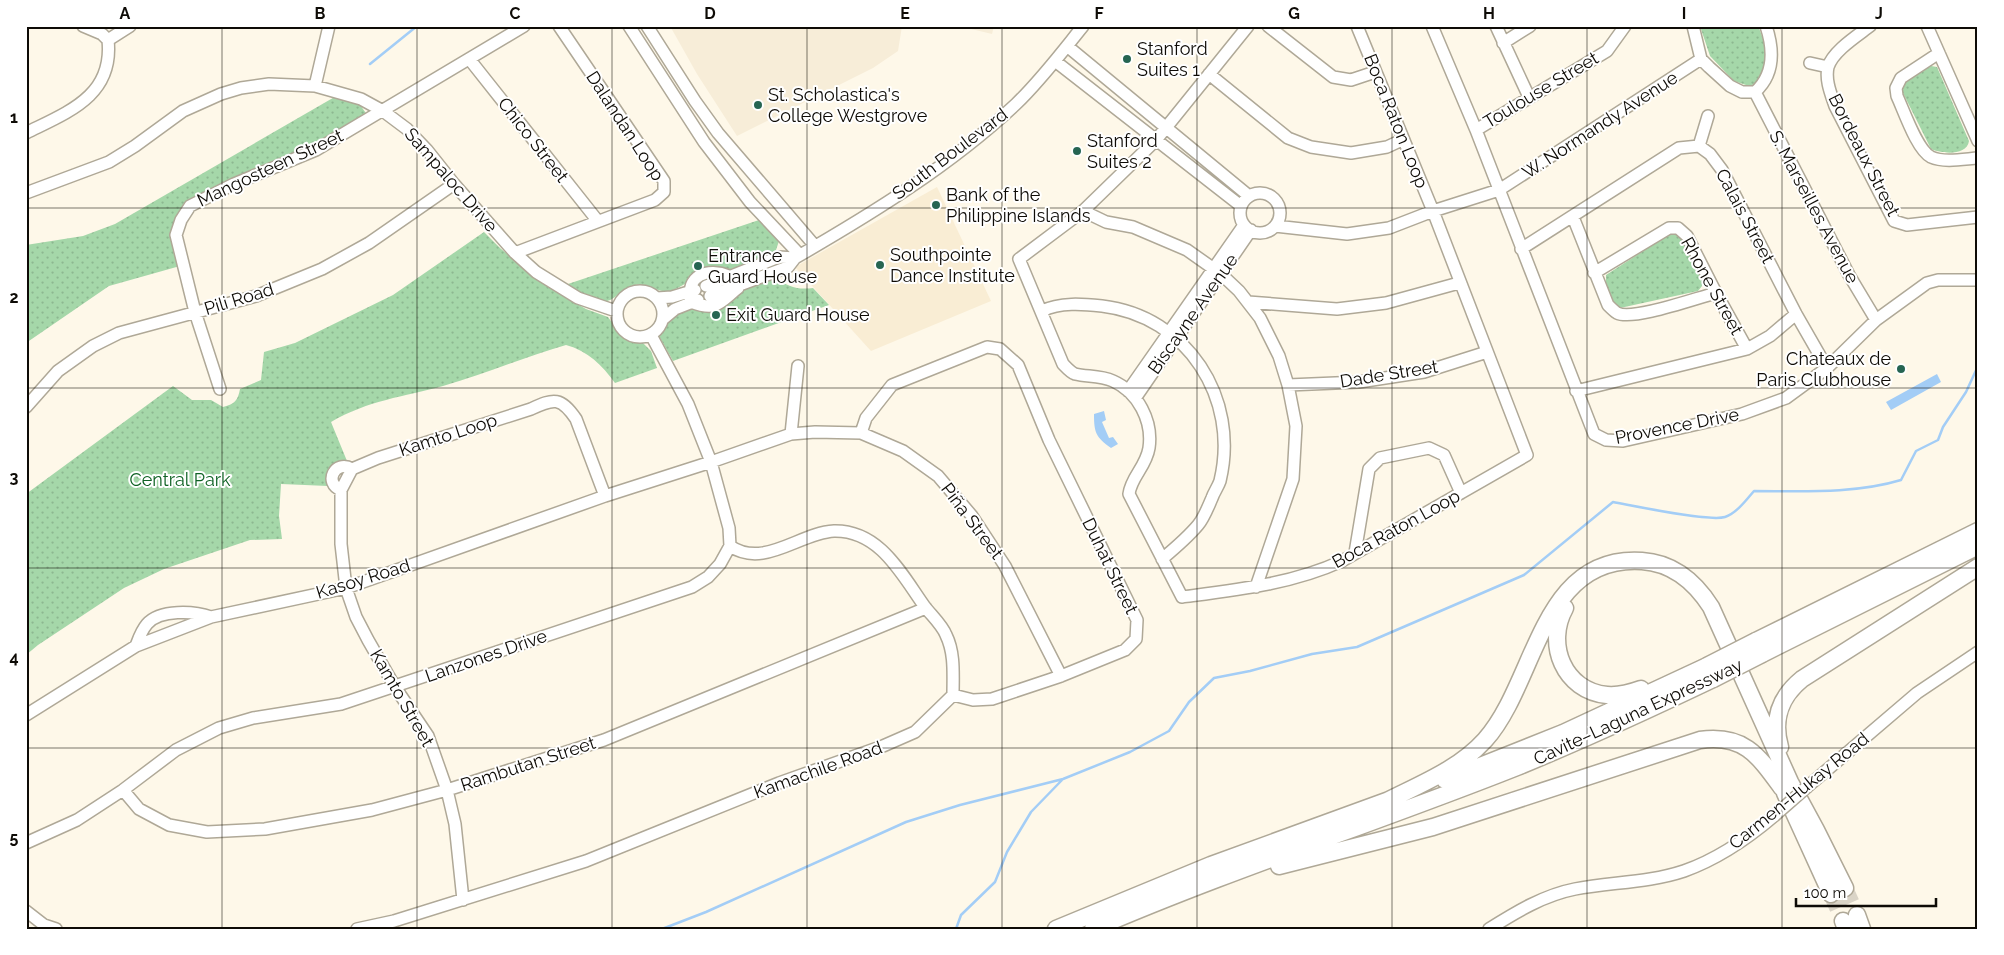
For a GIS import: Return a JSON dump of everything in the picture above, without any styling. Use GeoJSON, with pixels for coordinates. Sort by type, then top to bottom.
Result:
{"type":"FeatureCollection","features":[{"type":"Feature","properties":{"kind":"highway","name":"Cavite–Laguna Expressway"},"geometry":{"type":"LineString","coordinates":[[1759,648],[1978,531]]}},
{"type":"Feature","properties":{"kind":"highway","name":"Cavite–Laguna Expressway"},"geometry":{"type":"LineString","coordinates":[[1382,803],[1563,733],[1710,672],[1978,546]]}},
{"type":"Feature","properties":{"kind":"highway"},"geometry":{"type":"LineString","coordinates":[[1093,929],[1213,873],[1382,803],[1447,770],[1475,750],[1501,718],[1555,608],[1566,591],[1596,568],[1610,564],[1634,560],[1659,564],[1672,569],[1691,581],[1705,598],[1722,627],[1786,785]]}},
{"type":"Feature","properties":{"kind":"highway"},"geometry":{"type":"LineString","coordinates":[[1786,785],[1776,729],[1779,709],[1788,692],[1802,678],[1978,567]]}},
{"type":"Feature","properties":{"kind":"highway"},"geometry":{"type":"LineString","coordinates":[[1710,672],[1626,694],[1600,694],[1583,687],[1567,672],[1560,659],[1557,647],[1558,622],[1564,610],[1580,589],[1592,580],[1612,572],[1632,569],[1646,570],[1660,574],[1683,587],[1694,598],[1709,624],[1786,785],[1816,830],[1838,891]]}},
{"type":"Feature","properties":{"kind":"highway","name":"Cavite–Laguna Expressway"},"geometry":{"type":"LineString","coordinates":[[1213,873],[1287,852],[1517,767],[1636,715],[1710,672]]}},
{"type":"Feature","properties":{"kind":"highway"},"geometry":{"type":"LineString","coordinates":[[1056,929],[1213,873],[1260,872],[1433,826],[1700,740],[1721,738],[1746,746],[1786,785]]}},
{"type":"Feature","properties":{"kind":"street"},"geometry":{"type":"LineString","coordinates":[[26,133],[68,112],[85,101],[96,90],[108,62],[108,40],[102,34],[83,26]]}},
{"type":"Feature","properties":{"kind":"street"},"geometry":{"type":"LineString","coordinates":[[108,40],[130,26]]}},
{"type":"Feature","properties":{"kind":"street"},"geometry":{"type":"LineString","coordinates":[[315,86],[330,26]]}},
{"type":"Feature","properties":{"kind":"street","name":"Mangosteen Street"},"geometry":{"type":"LineString","coordinates":[[220,390],[195,312],[176,235],[181,220],[190,206],[234,184],[316,150],[470,60],[524,26]]}},
{"type":"Feature","properties":{"kind":"street","name":"Dalandan Loop"},"geometry":{"type":"LineString","coordinates":[[514,253],[597,220],[655,200],[664,192],[664,181],[559,26]]}},
{"type":"Feature","properties":{"kind":"street"},"geometry":{"type":"LineString","coordinates":[[798,256],[750,202],[704,142],[632,30],[648,26],[718,133],[815,246]]}},
{"type":"Feature","properties":{"kind":"street","name":"South Boulevard"},"geometry":{"type":"LineString","coordinates":[[657,298],[699,294],[741,285],[788,267],[798,256],[870,214],[977,136],[1017,103],[1055,61],[1083,26]]}},
{"type":"Feature","properties":{"kind":"street"},"geometry":{"type":"LineString","coordinates":[[1132,394],[1113,381],[1094,375],[1073,373],[1063,364],[1019,259],[1083,211],[1156,140],[1248,26]]}},
{"type":"Feature","properties":{"kind":"street"},"geometry":{"type":"LineString","coordinates":[[1268,26],[1333,77],[1350,80],[1375,72]]}},
{"type":"Feature","properties":{"kind":"street","name":"Boca Raton Loop"},"geometry":{"type":"LineString","coordinates":[[1132,394],[1149,428],[1149,448],[1143,467],[1130,485],[1129,494],[1182,597],[1256,587],[1325,569],[1528,454],[1357,26]]}},
{"type":"Feature","properties":{"kind":"street","name":"Provence Drive"},"geometry":{"type":"LineString","coordinates":[[1432,26],[1476,130],[1594,434],[1606,440],[1623,441],[1742,414],[1786,398],[1827,368],[1876,320],[1927,283],[1938,280],[1978,280]]}},
{"type":"Feature","properties":{"kind":"street"},"geometry":{"type":"LineString","coordinates":[[1496,26],[1528,97]]}},
{"type":"Feature","properties":{"kind":"street"},"geometry":{"type":"LineString","coordinates":[[1503,43],[1530,26]]}},
{"type":"Feature","properties":{"kind":"street","name":"Toulouse Street"},"geometry":{"type":"LineString","coordinates":[[1476,130],[1607,51],[1625,26]]}},
{"type":"Feature","properties":{"kind":"street"},"geometry":{"type":"LineString","coordinates":[[1694,26],[1701,59],[1730,86],[1742,92],[1755,92],[1762,86],[1770,72],[1773,50],[1766,26]]}},
{"type":"Feature","properties":{"kind":"street"},"geometry":{"type":"LineString","coordinates":[[1810,63],[1828,67],[1840,50],[1870,26]]}},
{"type":"Feature","properties":{"kind":"street"},"geometry":{"type":"LineString","coordinates":[[1927,26],[1978,141]]}},
{"type":"Feature","properties":{"kind":"street"},"geometry":{"type":"LineString","coordinates":[[1067,46],[1249,196]]}},
{"type":"Feature","properties":{"kind":"street"},"geometry":{"type":"LineString","coordinates":[[1939,53],[1901,78],[1896,88],[1897,96],[1921,148],[1930,157],[1941,160],[1978,158]]}},
{"type":"Feature","properties":{"kind":"street","name":"W. Normandy Avenue"},"geometry":{"type":"LineString","coordinates":[[1275,226],[1347,234],[1389,228],[1432,211],[1499,190],[1701,59]]}},
{"type":"Feature","properties":{"kind":"street","name":"Chico Street"},"geometry":{"type":"LineString","coordinates":[[470,60],[597,220]]}},
{"type":"Feature","properties":{"kind":"street"},"geometry":{"type":"LineString","coordinates":[[1055,61],[1241,206]]}},
{"type":"Feature","properties":{"kind":"street","name":"Bordeaux Street"},"geometry":{"type":"LineString","coordinates":[[1828,67],[1828,86],[1835,106],[1894,221],[1907,225],[1978,218]]}},
{"type":"Feature","properties":{"kind":"street"},"geometry":{"type":"LineString","coordinates":[[1210,74],[1288,138],[1311,147],[1351,153],[1387,147],[1402,140]]}},
{"type":"Feature","properties":{"kind":"street","name":"Sampaloc Drive"},"geometry":{"type":"LineString","coordinates":[[26,193],[109,162],[135,146],[182,111],[221,94],[242,88],[269,84],[315,86],[361,98],[383,111],[407,129],[427,150],[514,253],[536,272],[578,298],[616,311]]}},
{"type":"Feature","properties":{"kind":"street","name":"S. Marseilles Avenue"},"geometry":{"type":"LineString","coordinates":[[1755,92],[1849,275],[1876,320]]}},
{"type":"Feature","properties":{"kind":"street"},"geometry":{"type":"LineString","coordinates":[[1522,249],[1679,148],[1699,146],[1708,116]]}},
{"type":"Feature","properties":{"kind":"street","name":"Calais Street"},"geometry":{"type":"LineString","coordinates":[[1699,146],[1710,154],[1722,170],[1796,314],[1827,368]]}},
{"type":"Feature","properties":{"kind":"street","name":"Pili Road"},"geometry":{"type":"LineString","coordinates":[[26,407],[58,371],[93,346],[119,333],[256,296],[322,269],[369,243],[454,184]]}},
{"type":"Feature","properties":{"kind":"street"},"geometry":{"type":"LineString","coordinates":[[1261,193],[1273,198],[1277,202],[1280,214],[1275,226],[1264,232],[1248,228],[1241,219],[1241,206],[1249,196],[1261,193]]}},
{"type":"Feature","properties":{"kind":"street"},"geometry":{"type":"LineString","coordinates":[[1083,211],[1106,222],[1133,227],[1187,250],[1218,271],[1248,302],[1260,318],[1278,356],[1288,386],[1296,426],[1293,479],[1256,587]]}},
{"type":"Feature","properties":{"kind":"street"},"geometry":{"type":"LineString","coordinates":[[1573,217],[1608,305],[1618,314],[1644,314],[1716,293]]}},
{"type":"Feature","properties":{"kind":"street","name":"Biscayne Avenue"},"geometry":{"type":"LineString","coordinates":[[1132,394],[1248,228]]}},
{"type":"Feature","properties":{"kind":"street","name":"Rhone Street"},"geometry":{"type":"LineString","coordinates":[[1594,273],[1664,231],[1670,228],[1678,228],[1687,236],[1747,350]]}},
{"type":"Feature","properties":{"kind":"street","name":"South Boulevard"},"geometry":{"type":"LineString","coordinates":[[662,319],[675,309],[730,276],[779,257],[798,256]]}},
{"type":"Feature","properties":{"kind":"street","name":"South Boulevard"},"geometry":{"type":"LineString","coordinates":[[730,276],[707,272],[699,275],[694,280],[703,307],[718,305],[725,301],[741,285]]}},
{"type":"Feature","properties":{"kind":"street"},"geometry":{"type":"LineString","coordinates":[[1248,302],[1337,309],[1386,303],[1459,283]]}},
{"type":"Feature","properties":{"kind":"street"},"geometry":{"type":"LineString","coordinates":[[644,291],[657,298],[661,304],[662,319],[660,325],[651,335],[636,337],[624,331],[617,318],[618,304],[629,294],[644,291]]}},
{"type":"Feature","properties":{"kind":"street"},"geometry":{"type":"LineString","coordinates":[[1042,311],[1057,306],[1082,304],[1120,308],[1154,322],[1184,345],[1207,374],[1220,406],[1226,445],[1219,482],[1199,524],[1162,559]]}},
{"type":"Feature","properties":{"kind":"street","name":"Rhone Street"},"geometry":{"type":"LineString","coordinates":[[1576,391],[1747,350],[1770,336],[1796,314]]}},
{"type":"Feature","properties":{"kind":"street"},"geometry":{"type":"LineString","coordinates":[[651,335],[688,404],[711,462],[729,528],[730,546],[740,553],[770,552],[833,531],[856,533],[878,545],[904,575],[946,635],[952,661],[953,695]]}},
{"type":"Feature","properties":{"kind":"street","name":"Duhat Street"},"geometry":{"type":"LineString","coordinates":[[861,433],[866,418],[892,385],[988,347],[1000,348],[1018,365],[1049,440],[1137,620],[1136,638],[1125,650],[1061,676],[992,699],[973,700],[953,695]]}},
{"type":"Feature","properties":{"kind":"street","name":"Dade Street"},"geometry":{"type":"LineString","coordinates":[[1288,386],[1358,382],[1424,372],[1487,352]]}},
{"type":"Feature","properties":{"kind":"street"},"geometry":{"type":"LineString","coordinates":[[791,434],[798,366]]}},
{"type":"Feature","properties":{"kind":"street","name":"Kamto Loop"},"geometry":{"type":"LineString","coordinates":[[346,588],[341,544],[341,490],[352,469],[378,458],[531,409],[548,401],[561,401],[569,408],[576,419],[605,496]]}},
{"type":"Feature","properties":{"kind":"street","name":"Piña Street"},"geometry":{"type":"LineString","coordinates":[[711,462],[791,434],[815,432],[861,433],[903,451],[938,476],[972,516],[1005,566],[1061,676]]}},
{"type":"Feature","properties":{"kind":"street"},"geometry":{"type":"LineString","coordinates":[[1355,553],[1369,469],[1380,458],[1429,448],[1444,455],[1461,493]]}},
{"type":"Feature","properties":{"kind":"street","name":"Kasoy Road"},"geometry":{"type":"LineString","coordinates":[[26,715],[136,646],[211,617],[346,588],[605,496],[711,462]]}},
{"type":"Feature","properties":{"kind":"street","name":"Lanzones Drive"},"geometry":{"type":"LineString","coordinates":[[26,843],[77,820],[123,790],[176,750],[219,728],[253,718],[341,704],[692,587],[708,577],[720,564],[730,546]]}},
{"type":"Feature","properties":{"kind":"street","name":"Kamto Street"},"geometry":{"type":"LineString","coordinates":[[346,588],[356,617],[395,687],[428,736],[448,790],[455,824],[463,900]]}},
{"type":"Feature","properties":{"kind":"street","name":"Rambutan Street"},"geometry":{"type":"LineString","coordinates":[[123,790],[139,809],[169,825],[207,832],[265,829],[372,810],[448,790],[604,740],[926,608]]}},
{"type":"Feature","properties":{"kind":"street"},"geometry":{"type":"LineString","coordinates":[[136,646],[140,632],[148,622],[160,617],[188,612],[211,617]]}},
{"type":"Feature","properties":{"kind":"street","name":"Carmen-Hukay Road"},"geometry":{"type":"LineString","coordinates":[[1490,929],[1525,906],[1574,889],[1661,877],[1684,870],[1724,852],[1741,842],[1774,816],[1917,693],[1978,652]]}},
{"type":"Feature","properties":{"kind":"street","name":"Kamachile Road"},"geometry":{"type":"LineString","coordinates":[[356,929],[394,921],[586,861],[779,784],[883,746],[915,732],[953,695]]}},
{"type":"Feature","properties":{"kind":"street"},"geometry":{"type":"LineString","coordinates":[[26,911],[44,925],[56,929]]}},
{"type":"Feature","properties":{"kind":"shaded area","name":"St. Scholastica's College Westgrove"},"geometry":{"type":"Polygon","coordinates":[[[670,26],[902,26],[898,51],[873,68],[737,136],[697,74],[670,26]]]}},
{"type":"Feature","properties":{"kind":"shaded area"},"geometry":{"type":"Polygon","coordinates":[[[959,26],[994,26],[992,34],[959,26]]]}},
{"type":"Feature","properties":{"kind":"shaded area"},"geometry":{"type":"Polygon","coordinates":[[[937,187],[991,301],[871,351],[795,267],[937,187]]]}},
{"type":"Feature","properties":{"kind":"green space"},"geometry":{"type":"Polygon","coordinates":[[[1700,26],[1758,26],[1764,41],[1766,54],[1765,68],[1759,82],[1749,86],[1734,81],[1710,56],[1700,26]]]}},
{"type":"Feature","properties":{"kind":"green space"},"geometry":{"type":"Polygon","coordinates":[[[1931,66],[1937,67],[1969,141],[1964,149],[1959,151],[1947,153],[1931,149],[1903,93],[1902,88],[1906,82],[1931,66]]]}},
{"type":"Feature","properties":{"kind":"green space"},"geometry":{"type":"Polygon","coordinates":[[[338,95],[358,102],[368,116],[315,148],[233,181],[179,220],[180,266],[109,286],[26,343],[26,245],[83,236],[115,224],[338,95]]]}},
{"type":"Feature","properties":{"kind":"green space"},"geometry":{"type":"Polygon","coordinates":[[[762,219],[779,241],[775,253],[687,283],[672,290],[660,291],[644,285],[635,285],[626,288],[611,300],[602,302],[562,286],[762,219]]]}},
{"type":"Feature","properties":{"kind":"green space","name":"Central Park"},"geometry":{"type":"Polygon","coordinates":[[[484,232],[532,275],[556,292],[586,309],[608,317],[618,331],[633,340],[642,342],[651,351],[657,368],[615,383],[605,370],[588,355],[566,345],[443,386],[373,404],[345,415],[331,422],[347,461],[341,462],[330,469],[327,476],[328,486],[281,484],[279,516],[282,539],[250,540],[164,569],[124,588],[26,655],[26,494],[173,386],[192,400],[211,400],[223,407],[233,403],[237,399],[240,389],[261,380],[264,352],[295,343],[393,295],[484,232]]]}},
{"type":"Feature","properties":{"kind":"green space"},"geometry":{"type":"Polygon","coordinates":[[[1675,234],[1681,237],[1703,281],[1698,291],[1620,308],[1614,305],[1606,286],[1606,275],[1668,235],[1675,234]]]}},
{"type":"Feature","properties":{"kind":"green space"},"geometry":{"type":"Polygon","coordinates":[[[776,277],[793,287],[802,289],[813,288],[829,305],[673,361],[659,336],[668,317],[776,277]]]}},
{"type":"Feature","properties":{"kind":"water"},"geometry":{"type":"Polygon","coordinates":[[[1937,374],[1941,382],[1891,410],[1886,402],[1937,374]]]}},
{"type":"Feature","properties":{"kind":"water"},"geometry":{"type":"Polygon","coordinates":[[[1104,411],[1106,420],[1102,422],[1109,438],[1113,437],[1118,444],[1111,448],[1099,437],[1095,426],[1094,414],[1104,411]]]}},
{"type":"Feature","properties":{"kind":"waterway"},"geometry":{"type":"LineString","coordinates":[[370,64],[417,26]]}},
{"type":"Feature","properties":{"kind":"waterway"},"geometry":{"type":"LineString","coordinates":[[662,929],[706,912],[906,822],[960,805],[1063,779],[1130,752],[1169,731],[1189,702],[1214,678],[1250,671],[1312,654],[1357,647],[1524,575],[1613,502],[1671,513],[1716,518],[1725,517],[1734,512],[1754,491],[1847,490],[1901,480],[1916,451],[1938,440],[1943,427],[1966,392],[1978,366]]}},
{"type":"Feature","properties":{"kind":"waterway"},"geometry":{"type":"LineString","coordinates":[[956,929],[961,915],[995,882],[1007,852],[1031,812],[1062,780]]}},
{"type":"Feature","properties":{"kind":"tunnel"},"geometry":{"type":"LineString","coordinates":[[1845,888],[1857,915]]}},
{"type":"Feature","properties":{"kind":"tunnel"},"geometry":{"type":"LineString","coordinates":[[1831,894],[1843,921]]}},
{"type":"Feature","properties":{"kind":"place","name":"Stanford Suites 1"},"geometry":{"type":"Point","coordinates":[1127,59]}},
{"type":"Feature","properties":{"kind":"place","name":"St. Scholastica's College Westgrove"},"geometry":{"type":"Point","coordinates":[758,105]}},
{"type":"Feature","properties":{"kind":"place","name":"Stanford Suites 2"},"geometry":{"type":"Point","coordinates":[1077,151]}},
{"type":"Feature","properties":{"kind":"place","name":"Bank of the Philippine Islands"},"geometry":{"type":"Point","coordinates":[936,205]}},
{"type":"Feature","properties":{"kind":"place","name":"Southpointe Dance Institute"},"geometry":{"type":"Point","coordinates":[880,265]}},
{"type":"Feature","properties":{"kind":"place","name":"Entrance Guard House"},"geometry":{"type":"Point","coordinates":[698,266]}},
{"type":"Feature","properties":{"kind":"place","name":"Exit Guard House"},"geometry":{"type":"Point","coordinates":[716,315]}},
{"type":"Feature","properties":{"kind":"place","name":"Chateaux de Paris Clubhouse"},"geometry":{"type":"Point","coordinates":[1901,369]}}]}
